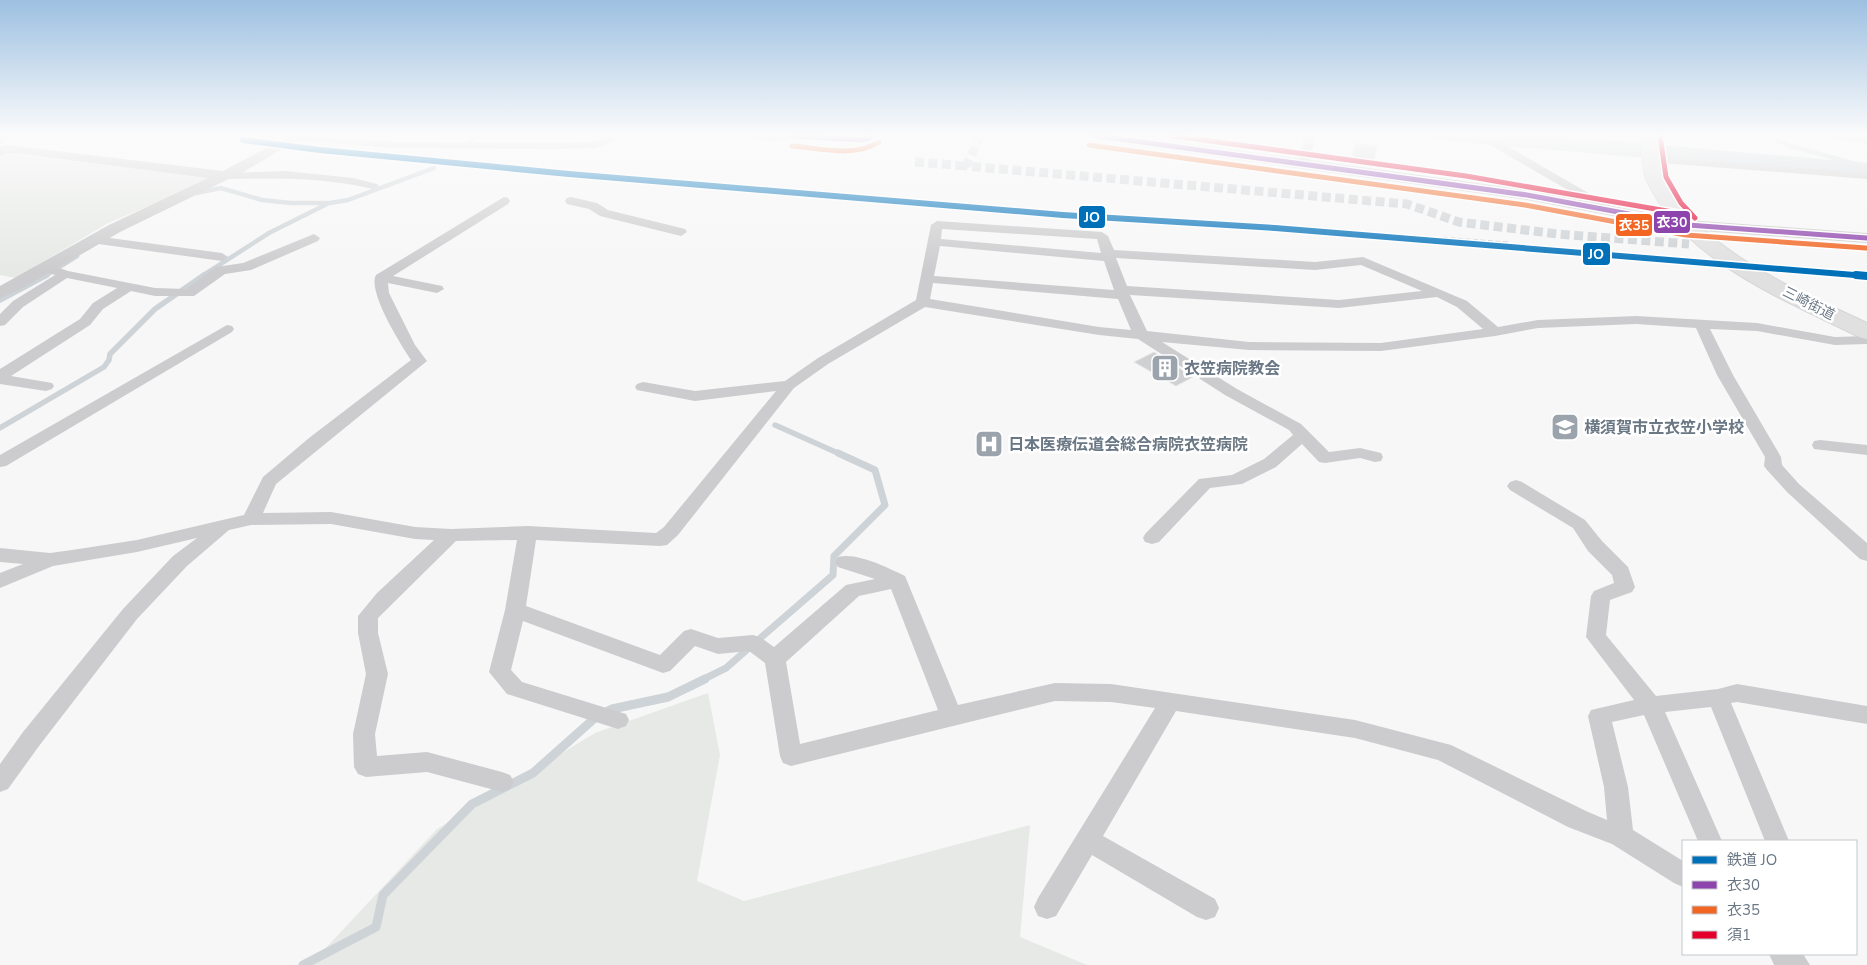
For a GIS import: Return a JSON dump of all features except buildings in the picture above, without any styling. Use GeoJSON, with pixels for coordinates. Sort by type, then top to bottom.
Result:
{"type":"FeatureCollection","features":[{"type":"Feature","properties":{"kind":"main road","name":"三崎街道"},"geometry":{"type":"LineString","coordinates":[[1656,180],[1673,209],[1688,225],[1729,259],[1764,280],[1866,332]]}},
{"type":"Feature","properties":{"kind":"street"},"geometry":{"type":"LineString","coordinates":[[0,293],[48,268],[130,220],[216,180]]}},
{"type":"Feature","properties":{"kind":"street"},"geometry":{"type":"LineString","coordinates":[[344,180],[373,186]]}},
{"type":"Feature","properties":{"kind":"street"},"geometry":{"type":"LineString","coordinates":[[1417,180],[1610,209],[1688,225],[1867,238]]}},
{"type":"Feature","properties":{"kind":"street"},"geometry":{"type":"LineString","coordinates":[[1560,180],[1610,209]]}},
{"type":"Feature","properties":{"kind":"street"},"geometry":{"type":"LineString","coordinates":[[381,278],[504,201]]}},
{"type":"Feature","properties":{"kind":"street"},"geometry":{"type":"LineString","coordinates":[[571,201],[593,206],[604,213],[681,232]]}},
{"type":"Feature","properties":{"kind":"street"},"geometry":{"type":"LineString","coordinates":[[923,302],[936,225],[1102,236],[1122,292],[1142,335],[1231,392],[1295,427],[1325,458],[1360,453],[1375,457]]}},
{"type":"Feature","properties":{"kind":"street"},"geometry":{"type":"LineString","coordinates":[[48,268],[65,274],[155,292],[189,293],[221,270],[246,267],[314,238]]}},
{"type":"Feature","properties":{"kind":"street"},"geometry":{"type":"LineString","coordinates":[[95,240],[222,258]]}},
{"type":"Feature","properties":{"kind":"street"},"geometry":{"type":"LineString","coordinates":[[934,242],[1108,255],[1315,266],[1363,261],[1462,304],[1495,332]]}},
{"type":"Feature","properties":{"kind":"street"},"geometry":{"type":"LineString","coordinates":[[0,322],[18,304],[65,274]]}},
{"type":"Feature","properties":{"kind":"street"},"geometry":{"type":"LineString","coordinates":[[381,278],[437,289]]}},
{"type":"Feature","properties":{"kind":"street"},"geometry":{"type":"LineString","coordinates":[[251,520],[269,481],[315,442],[418,361],[408,346],[382,293],[381,278]]}},
{"type":"Feature","properties":{"kind":"street"},"geometry":{"type":"LineString","coordinates":[[928,279],[1339,304],[1440,293]]}},
{"type":"Feature","properties":{"kind":"street"},"geometry":{"type":"LineString","coordinates":[[0,378],[85,322],[98,306],[130,287]]}},
{"type":"Feature","properties":{"kind":"street"},"geometry":{"type":"LineString","coordinates":[[0,581],[50,560],[137,546],[251,520],[331,518],[415,533],[451,535],[528,532],[660,540],[671,531],[789,385],[824,361],[923,302],[1099,331],[1249,346],[1381,347],[1495,332],[1538,324],[1636,320],[1757,327],[1835,341],[1866,332]]}},
{"type":"Feature","properties":{"kind":"street"},"geometry":{"type":"LineString","coordinates":[[1701,324],[1725,375],[1773,457],[1773,466],[1793,488],[1867,554]]}},
{"type":"Feature","properties":{"kind":"street"},"geometry":{"type":"LineString","coordinates":[[0,462],[227,329]]}},
{"type":"Feature","properties":{"kind":"street"},"geometry":{"type":"LineString","coordinates":[[0,378],[46,386]]}},
{"type":"Feature","properties":{"kind":"street"},"geometry":{"type":"LineString","coordinates":[[643,387],[695,396],[789,385]]}},
{"type":"Feature","properties":{"kind":"street"},"geometry":{"type":"LineString","coordinates":[[1152,538],[1205,483],[1236,480],[1270,463],[1304,435]]}},
{"type":"Feature","properties":{"kind":"street"},"geometry":{"type":"LineString","coordinates":[[1820,444],[1867,450]]}},
{"type":"Feature","properties":{"kind":"street"},"geometry":{"type":"LineString","coordinates":[[1516,486],[1579,524],[1595,546],[1621,572],[1625,586],[1601,596],[1596,637],[1651,705],[1710,840]]}},
{"type":"Feature","properties":{"kind":"street"},"geometry":{"type":"LineString","coordinates":[[0,782],[31,739],[130,614],[180,561],[224,526]]}},
{"type":"Feature","properties":{"kind":"street"},"geometry":{"type":"LineString","coordinates":[[528,532],[514,610],[500,672],[515,688],[618,720]]}},
{"type":"Feature","properties":{"kind":"street"},"geometry":{"type":"LineString","coordinates":[[451,535],[384,598],[368,616],[368,633],[377,674],[364,734],[366,767],[427,762],[502,782]]}},
{"type":"Feature","properties":{"kind":"street"},"geometry":{"type":"LineString","coordinates":[[0,555],[50,560]]}},
{"type":"Feature","properties":{"kind":"street"},"geometry":{"type":"LineString","coordinates":[[844,562],[868,568],[898,582],[950,716]]}},
{"type":"Feature","properties":{"kind":"street"},"geometry":{"type":"LineString","coordinates":[[775,659],[854,590],[898,582]]}},
{"type":"Feature","properties":{"kind":"street"},"geometry":{"type":"LineString","coordinates":[[514,610],[662,665],[691,637],[718,646],[753,643],[775,659],[791,756],[1055,692],[1111,693],[1355,730],[1443,752],[1577,819],[1621,836],[1682,874]]}},
{"type":"Feature","properties":{"kind":"street"},"geometry":{"type":"LineString","coordinates":[[1621,836],[1616,787],[1599,716],[1651,705],[1718,698],[1737,693],[1867,714]]}},
{"type":"Feature","properties":{"kind":"street"},"geometry":{"type":"LineString","coordinates":[[1718,698],[1777,840]]}},
{"type":"Feature","properties":{"kind":"street"},"geometry":{"type":"LineString","coordinates":[[1047,907],[1170,702]]}},
{"type":"Feature","properties":{"kind":"street"},"geometry":{"type":"LineString","coordinates":[[1088,840],[1206,908]]}},
{"type":"Feature","properties":{"kind":"street"},"geometry":{"type":"LineString","coordinates":[[1783,955],[1796,965]]}},
{"type":"Feature","properties":{"kind":"shaded area"},"geometry":{"type":"Polygon","coordinates":[[[0,180],[209,181],[108,223],[16,278],[0,275],[0,180]]]}},
{"type":"Feature","properties":{"kind":"shaded area"},"geometry":{"type":"Polygon","coordinates":[[[708,693],[720,755],[697,881],[744,901],[1030,825],[1020,937],[1087,965],[310,965],[437,829],[595,733],[708,693]]]}},
{"type":"Feature","properties":{"kind":"waterway"},"geometry":{"type":"LineString","coordinates":[[196,193],[221,188],[262,200],[291,203],[330,203],[348,200],[402,180]]}},
{"type":"Feature","properties":{"kind":"waterway"},"geometry":{"type":"LineString","coordinates":[[202,276],[269,233],[327,204]]}},
{"type":"Feature","properties":{"kind":"waterway"},"geometry":{"type":"LineString","coordinates":[[45,276],[77,256]]}},
{"type":"Feature","properties":{"kind":"waterway"},"geometry":{"type":"LineString","coordinates":[[0,300],[47,275]]}},
{"type":"Feature","properties":{"kind":"waterway"},"geometry":{"type":"LineString","coordinates":[[0,428],[104,367],[109,360],[110,354],[155,309],[204,275]]}},
{"type":"Feature","properties":{"kind":"waterway"},"geometry":{"type":"LineString","coordinates":[[775,425],[840,454]]}},
{"type":"Feature","properties":{"kind":"waterway"},"geometry":{"type":"LineString","coordinates":[[702,680],[726,668],[833,575],[834,556],[885,505],[875,470],[838,453]]}},
{"type":"Feature","properties":{"kind":"waterway"},"geometry":{"type":"LineString","coordinates":[[303,965],[376,927],[383,895],[472,804],[533,773],[596,717],[612,709],[668,697],[705,679]]}},
{"type":"Feature","properties":{"kind":"tunnel"},"geometry":{"type":"LineString","coordinates":[[1129,180],[1407,204],[1459,222],[1558,234],[1689,244]]}},
{"type":"Feature","properties":{"kind":"railway"},"geometry":{"type":"LineString","coordinates":[[1443,238],[1510,243]]}},
{"type":"Feature","properties":{"kind":"rail line","name":"JO"},"geometry":{"type":"LineString","coordinates":[[642,180],[1063,215],[1275,228],[1867,276]]}},
{"type":"Feature","properties":{"kind":"transit line","name":"衣35"},"geometry":{"type":"LineString","coordinates":[[1344,180],[1525,205],[1686,235],[1866,248]]}},
{"type":"Feature","properties":{"kind":"transit line","name":"衣30"},"geometry":{"type":"LineString","coordinates":[[1418,180],[1527,195],[1688,225],[1867,238]]}},
{"type":"Feature","properties":{"kind":"transit line","name":"須1"},"geometry":{"type":"LineString","coordinates":[[1489,180],[1690,215]]}},
{"type":"Feature","properties":{"kind":"transit line","name":"須1"},"geometry":{"type":"LineString","coordinates":[[1668,180],[1681,203],[1695,218]]}},
{"type":"Feature","properties":{"kind":"place","name":"衣笠病院教会"},"geometry":{"type":"Point","coordinates":[1165,368]}},
{"type":"Feature","properties":{"kind":"place","name":"横須賀市立衣笠小学校"},"geometry":{"type":"Point","coordinates":[1565,427]}},
{"type":"Feature","properties":{"kind":"place","name":"日本医療伝道会総合病院衣笠病院"},"geometry":{"type":"Point","coordinates":[989,444]}}]}
